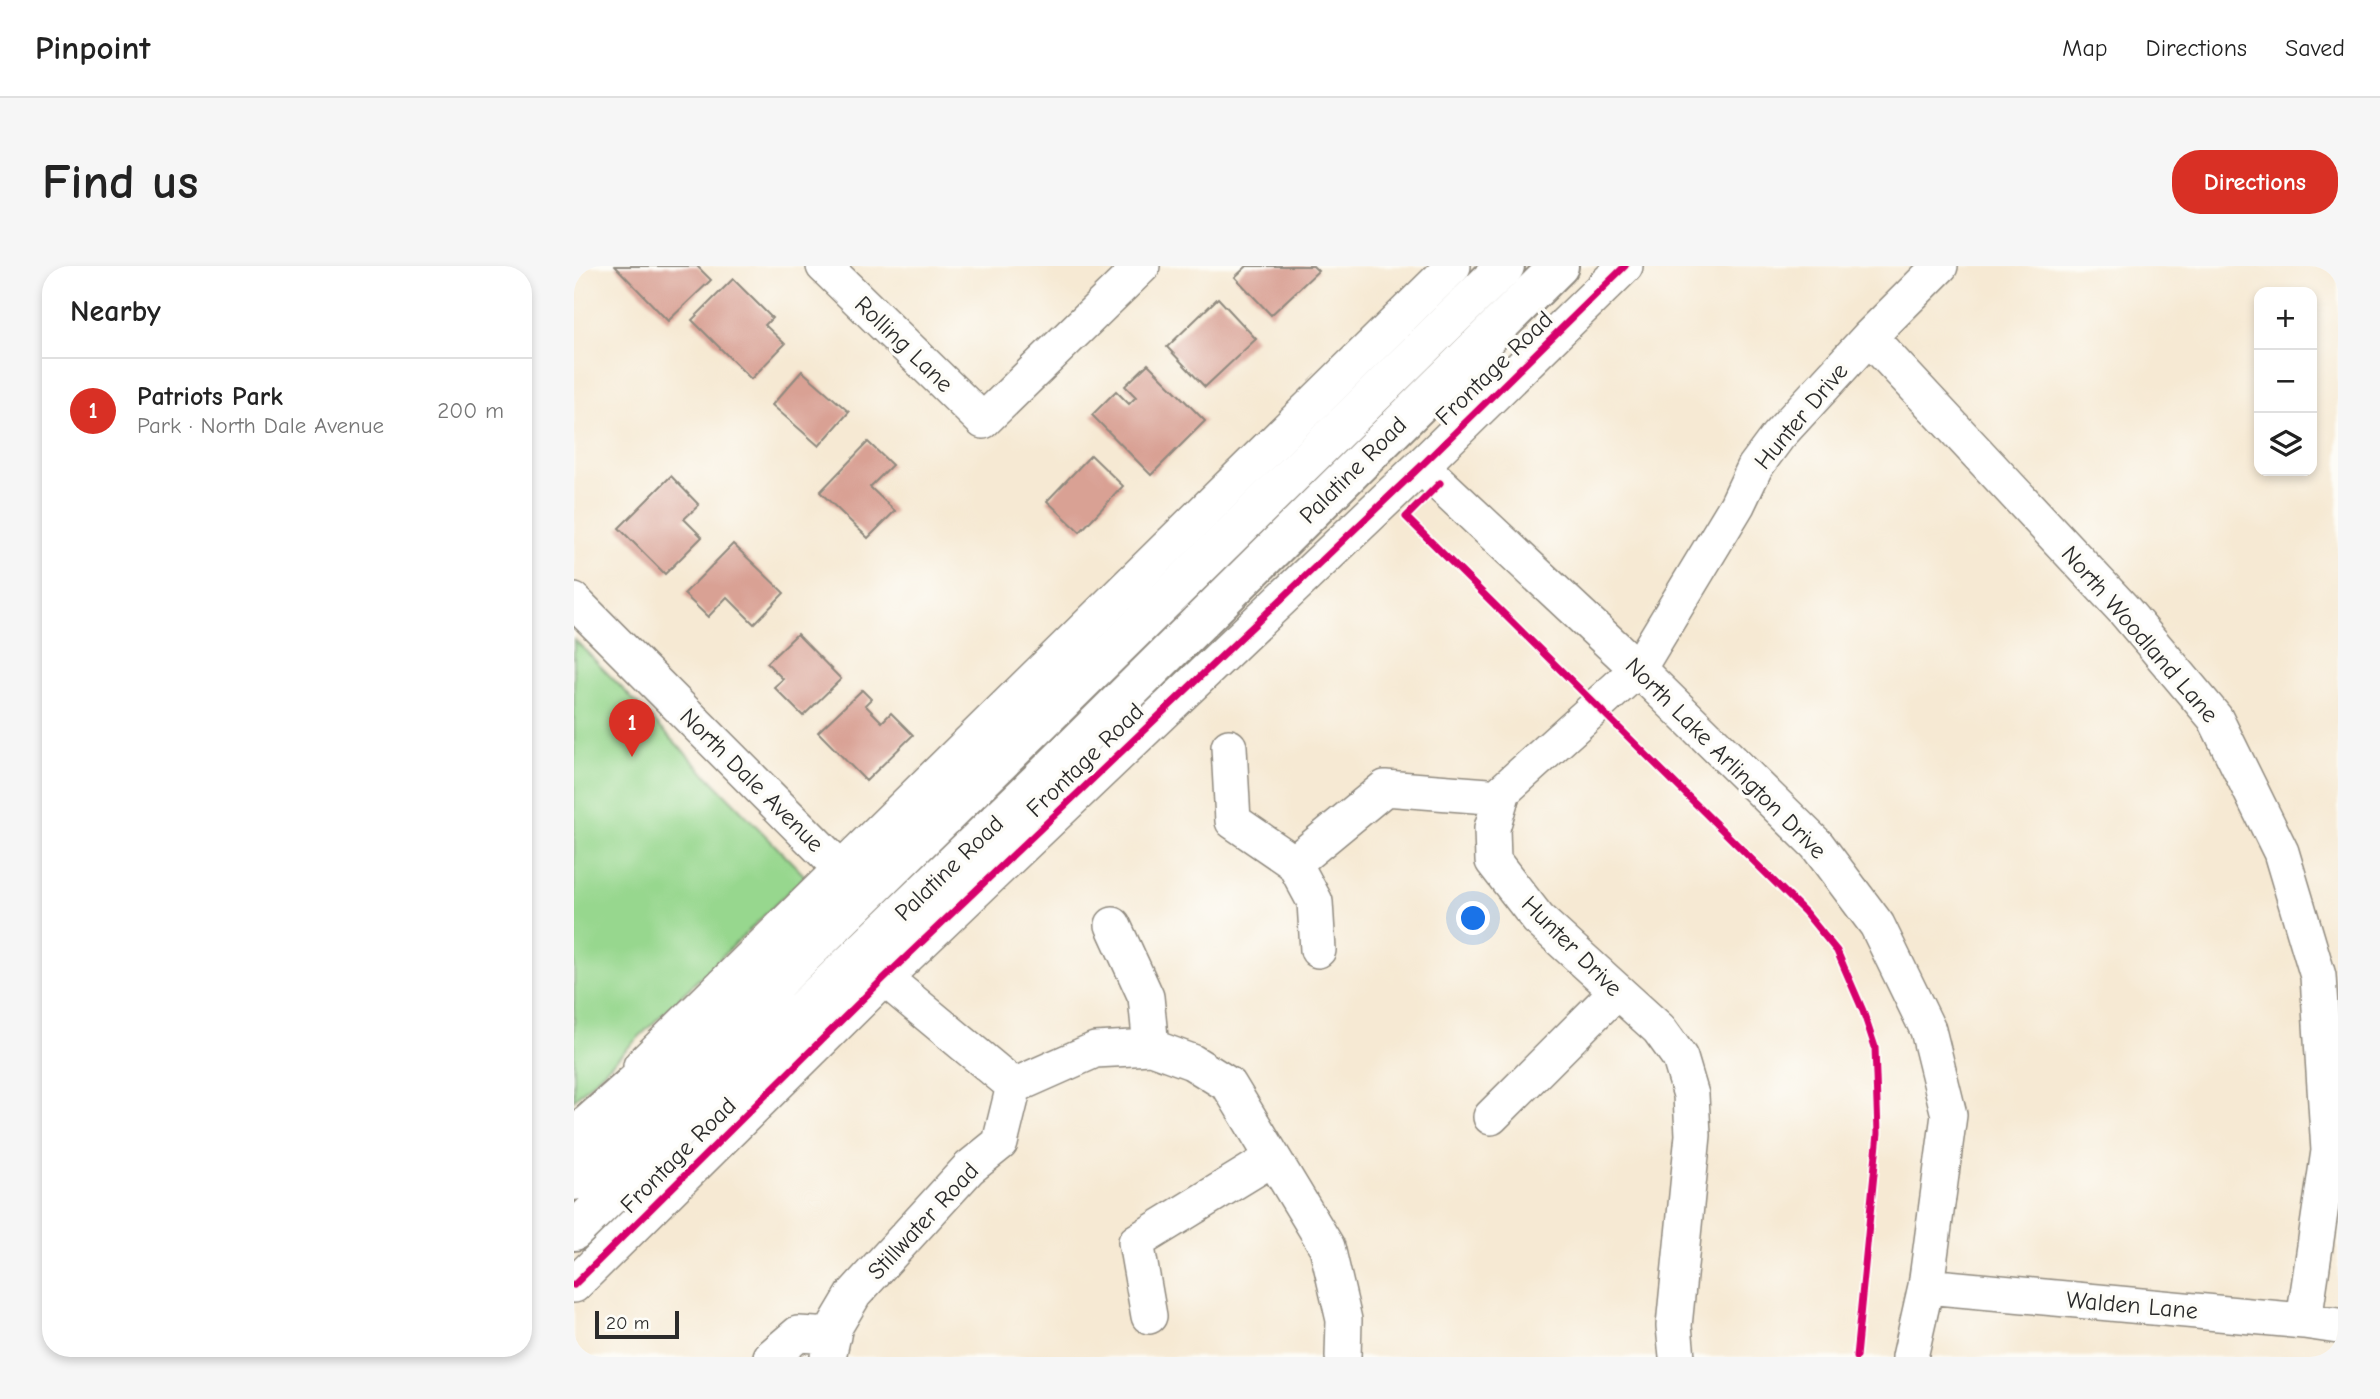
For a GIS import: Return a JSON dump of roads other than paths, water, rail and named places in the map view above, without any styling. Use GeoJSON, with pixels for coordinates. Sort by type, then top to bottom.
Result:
{"type":"FeatureCollection","features":[{"type":"Feature","properties":{"kind":"highway","name":"Palatine Road"},"geometry":{"type":"LineString","coordinates":[[574,1181],[1505,266]]}},
{"type":"Feature","properties":{"kind":"highway","name":"Palatine Road"},"geometry":{"type":"LineString","coordinates":[[574,1231],[1046,774],[1559,266]]}},
{"type":"Feature","properties":{"kind":"highway"},"geometry":{"type":"LineString","coordinates":[[574,1135],[1018,743]]}},
{"type":"Feature","properties":{"kind":"street","name":"Rolling Lane"},"geometry":{"type":"LineString","coordinates":[[824,266],[983,421],[1142,266]]}},
{"type":"Feature","properties":{"kind":"street"},"geometry":{"type":"LineString","coordinates":[[574,1135],[1453,266]]}},
{"type":"Feature","properties":{"kind":"street","name":"Frontage Road"},"geometry":{"type":"LineString","coordinates":[[574,1285],[884,978],[1421,466],[1625,266]]}},
{"type":"Feature","properties":{"kind":"street","name":"Hunter Drive"},"geometry":{"type":"LineString","coordinates":[[1677,1357],[1674,1326],[1693,1135],[1691,1095],[1680,1058],[1659,1029],[1538,919],[1493,861],[1492,828],[1503,791],[1638,668],[1737,505],[1755,467],[1778,436],[1869,337],[1940,266]]}},
{"type":"Feature","properties":{"kind":"street","name":"North Woodland Lane"},"geometry":{"type":"LineString","coordinates":[[1869,337],[2124,610],[2215,718],[2281,852],[2328,974],[2329,1152],[2304,1321]]}},
{"type":"Feature","properties":{"kind":"street","name":"North Lake Arlington Drive"},"geometry":{"type":"LineString","coordinates":[[1421,466],[1638,668],[1817,845],[1877,925],[1928,1030],[1949,1115],[1926,1286],[1910,1357]]}},
{"type":"Feature","properties":{"kind":"street","name":"North Dale Avenue"},"geometry":{"type":"LineString","coordinates":[[574,601],[841,869]]}},
{"type":"Feature","properties":{"kind":"street"},"geometry":{"type":"LineString","coordinates":[[1229,747],[1233,821],[1294,863],[1314,902],[1318,950]]}},
{"type":"Feature","properties":{"kind":"street"},"geometry":{"type":"LineString","coordinates":[[1294,863],[1385,788],[1501,797]]}},
{"type":"Feature","properties":{"kind":"street"},"geometry":{"type":"LineString","coordinates":[[1113,925],[1146,997],[1151,1047]]}},
{"type":"Feature","properties":{"kind":"street"},"geometry":{"type":"LineString","coordinates":[[884,978],[1014,1086],[1096,1050],[1151,1047],[1192,1062],[1229,1085],[1327,1247],[1344,1320],[1343,1357]]}},
{"type":"Feature","properties":{"kind":"street"},"geometry":{"type":"LineString","coordinates":[[1491,1117],[1617,991]]}},
{"type":"Feature","properties":{"kind":"street","name":"Stillwater Road"},"geometry":{"type":"LineString","coordinates":[[831,1346],[835,1326],[854,1294],[970,1168],[1000,1143],[1014,1086]]}},
{"type":"Feature","properties":{"kind":"street"},"geometry":{"type":"LineString","coordinates":[[1149,1316],[1136,1242],[1273,1158]]}},
{"type":"Feature","properties":{"kind":"street","name":"Walden Lane"},"geometry":{"type":"LineString","coordinates":[[1926,1286],[2338,1326]]}},
{"type":"Feature","properties":{"kind":"street"},"geometry":{"type":"LineString","coordinates":[[771,1357],[798,1334],[831,1346]]}},
{"type":"Feature","properties":{"kind":"place","name":"Patriots Park"},"geometry":{"type":"Point","coordinates":[632,757]}}]}
